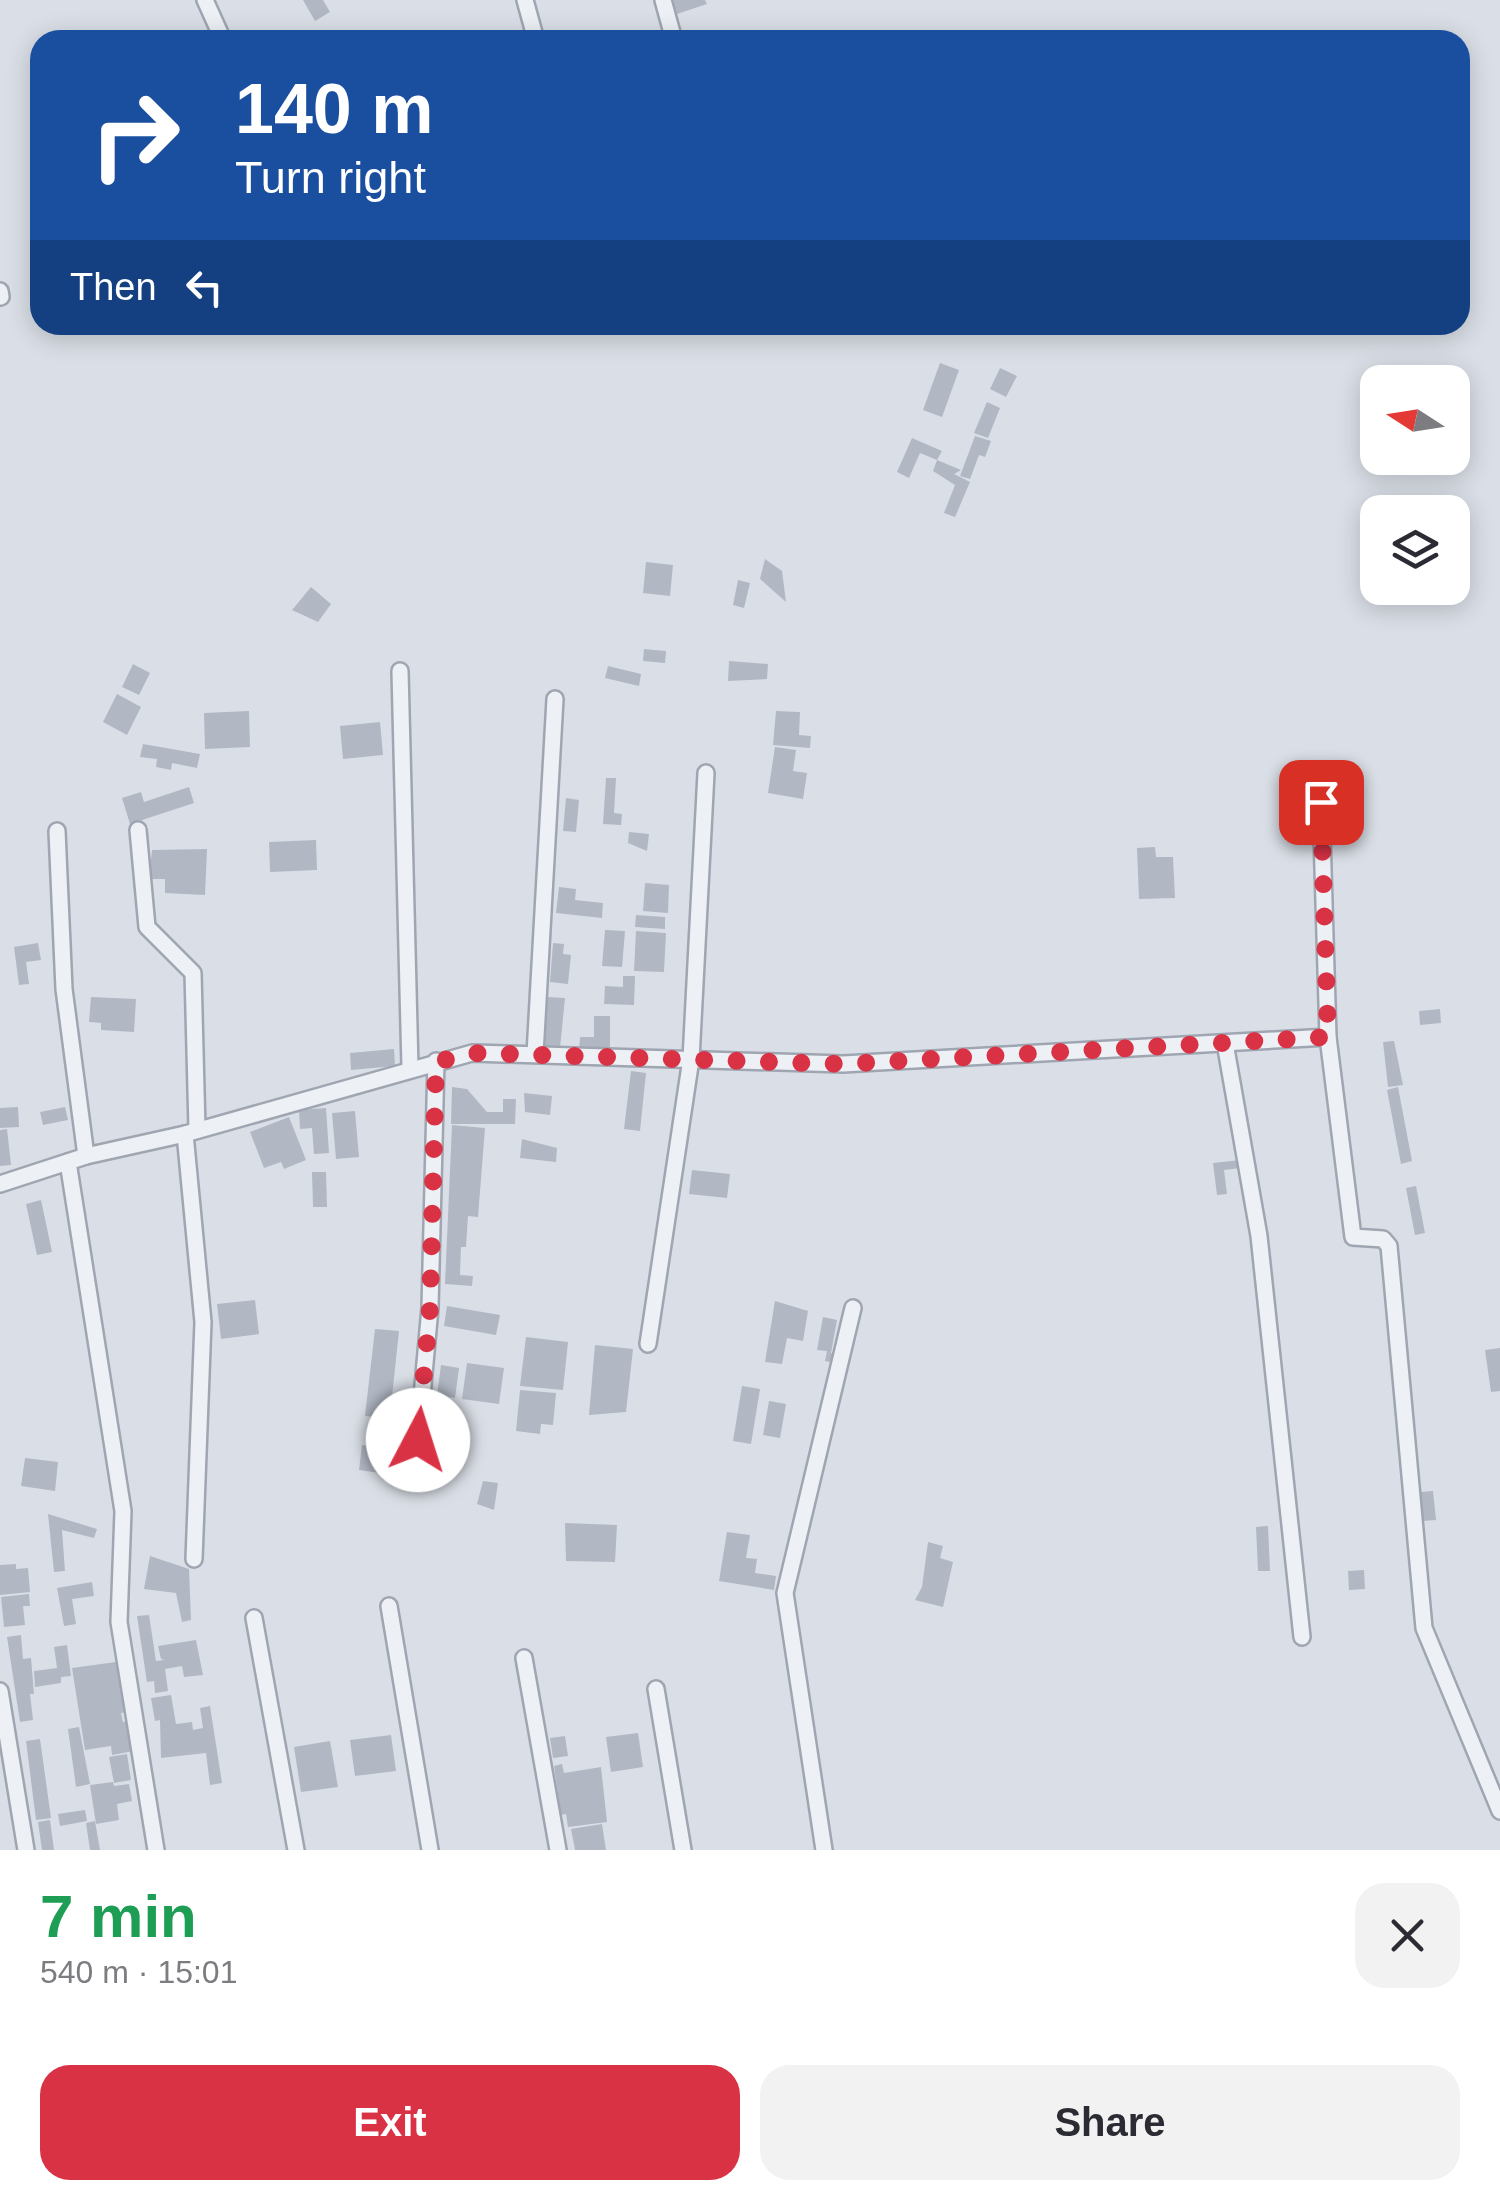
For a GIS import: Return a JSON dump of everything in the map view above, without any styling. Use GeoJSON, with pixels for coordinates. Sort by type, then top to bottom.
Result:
{"type":"FeatureCollection","features":[{"type":"Feature","properties":{"kind":"street"},"geometry":{"type":"LineString","coordinates":[[205,0],[219,30]]}},
{"type":"Feature","properties":{"kind":"street"},"geometry":{"type":"LineString","coordinates":[[524,0],[533,30]]}},
{"type":"Feature","properties":{"kind":"street"},"geometry":{"type":"LineString","coordinates":[[663,0],[671,30]]}},
{"type":"Feature","properties":{"kind":"street"},"geometry":{"type":"LineString","coordinates":[[400,671],[410,1068]]}},
{"type":"Feature","properties":{"kind":"street"},"geometry":{"type":"LineString","coordinates":[[535,1054],[555,699]]}},
{"type":"Feature","properties":{"kind":"street"},"geometry":{"type":"LineString","coordinates":[[648,1344],[690,1058],[706,773]]}},
{"type":"Feature","properties":{"kind":"street"},"geometry":{"type":"LineString","coordinates":[[1321,802],[1328,1037],[1353,1237],[1383,1239],[1389,1246],[1424,1628],[1500,1811]]}},
{"type":"Feature","properties":{"kind":"street"},"geometry":{"type":"LineString","coordinates":[[138,830],[147,927],[193,973],[191,1132],[203,1322],[194,1560]]}},
{"type":"Feature","properties":{"kind":"street"},"geometry":{"type":"LineString","coordinates":[[58,831],[64,989],[86,1156]]}},
{"type":"Feature","properties":{"kind":"street"},"geometry":{"type":"LineString","coordinates":[[0,1184],[86,1156],[191,1132],[472,1053],[843,1064],[1328,1037]]}},
{"type":"Feature","properties":{"kind":"street"},"geometry":{"type":"LineString","coordinates":[[1225,1042],[1258,1236],[1302,1637]]}},
{"type":"Feature","properties":{"kind":"street"},"geometry":{"type":"LineString","coordinates":[[415,1473],[430,1308],[436,1062]]}},
{"type":"Feature","properties":{"kind":"street"},"geometry":{"type":"LineString","coordinates":[[68,1162],[123,1511],[118,1556],[120,1622],[156,1850]]}},
{"type":"Feature","properties":{"kind":"street"},"geometry":{"type":"LineString","coordinates":[[824,1850],[785,1592],[852,1308]]}},
{"type":"Feature","properties":{"kind":"street"},"geometry":{"type":"LineString","coordinates":[[389,1606],[430,1850]]}},
{"type":"Feature","properties":{"kind":"street"},"geometry":{"type":"LineString","coordinates":[[254,1618],[296,1850]]}},
{"type":"Feature","properties":{"kind":"street"},"geometry":{"type":"LineString","coordinates":[[524,1658],[558,1850]]}},
{"type":"Feature","properties":{"kind":"street"},"geometry":{"type":"LineString","coordinates":[[656,1689],[683,1850]]}},
{"type":"Feature","properties":{"kind":"street"},"geometry":{"type":"LineString","coordinates":[[0,1690],[26,1850]]}},
{"type":"Feature","properties":{"kind":"building"},"geometry":{"type":"Polygon","coordinates":[[[303,0],[323,0],[330,12],[315,21],[303,0]]]}},
{"type":"Feature","properties":{"kind":"building"},"geometry":{"type":"Polygon","coordinates":[[[672,0],[705,0],[707,4],[677,14],[672,0]]]}},
{"type":"Feature","properties":{"kind":"building"},"geometry":{"type":"Polygon","coordinates":[[[940,363],[959,370],[942,417],[923,410],[940,363]]]}},
{"type":"Feature","properties":{"kind":"building"},"geometry":{"type":"Polygon","coordinates":[[[1000,368],[1017,376],[1006,397],[990,389],[1000,368]]]}},
{"type":"Feature","properties":{"kind":"building"},"geometry":{"type":"Polygon","coordinates":[[[987,402],[1000,408],[988,438],[974,433],[987,402]]]}},
{"type":"Feature","properties":{"kind":"building"},"geometry":{"type":"Polygon","coordinates":[[[975,436],[991,441],[985,457],[979,455],[970,479],[960,476],[975,436]]]}},
{"type":"Feature","properties":{"kind":"building"},"geometry":{"type":"Polygon","coordinates":[[[912,438],[942,451],[937,460],[920,453],[909,478],[897,472],[912,438]]]}},
{"type":"Feature","properties":{"kind":"building"},"geometry":{"type":"Polygon","coordinates":[[[937,460],[961,470],[954,474],[970,482],[955,517],[944,513],[955,485],[933,471],[937,460]]]}},
{"type":"Feature","properties":{"kind":"building"},"geometry":{"type":"Polygon","coordinates":[[[765,559],[782,571],[786,602],[760,579],[765,559]]]}},
{"type":"Feature","properties":{"kind":"building"},"geometry":{"type":"Polygon","coordinates":[[[646,562],[673,565],[670,596],[643,593],[646,562]]]}},
{"type":"Feature","properties":{"kind":"building"},"geometry":{"type":"Polygon","coordinates":[[[738,580],[750,583],[744,608],[733,605],[738,580]]]}},
{"type":"Feature","properties":{"kind":"building"},"geometry":{"type":"Polygon","coordinates":[[[311,587],[331,604],[318,622],[292,610],[311,587]]]}},
{"type":"Feature","properties":{"kind":"building"},"geometry":{"type":"Polygon","coordinates":[[[644,649],[666,651],[665,663],[643,661],[644,649]]]}},
{"type":"Feature","properties":{"kind":"building"},"geometry":{"type":"Polygon","coordinates":[[[729,661],[768,664],[767,679],[728,681],[729,661]]]}},
{"type":"Feature","properties":{"kind":"building"},"geometry":{"type":"Polygon","coordinates":[[[133,664],[150,673],[139,695],[122,687],[133,664]]]}},
{"type":"Feature","properties":{"kind":"building"},"geometry":{"type":"Polygon","coordinates":[[[608,666],[641,674],[639,686],[605,678],[608,666]]]}},
{"type":"Feature","properties":{"kind":"building"},"geometry":{"type":"Polygon","coordinates":[[[117,694],[141,707],[127,735],[103,722],[117,694]]]}},
{"type":"Feature","properties":{"kind":"building"},"geometry":{"type":"Polygon","coordinates":[[[249,711],[250,747],[205,749],[204,713],[249,711]]]}},
{"type":"Feature","properties":{"kind":"building"},"geometry":{"type":"Polygon","coordinates":[[[776,711],[800,712],[799,735],[811,736],[810,748],[773,745],[776,711]]]}},
{"type":"Feature","properties":{"kind":"building"},"geometry":{"type":"Polygon","coordinates":[[[380,722],[383,755],[343,759],[340,726],[380,722]]]}},
{"type":"Feature","properties":{"kind":"building"},"geometry":{"type":"Polygon","coordinates":[[[143,744],[200,754],[197,768],[172,763],[171,770],[156,767],[157,759],[140,757],[143,744]]]}},
{"type":"Feature","properties":{"kind":"building"},"geometry":{"type":"Polygon","coordinates":[[[775,747],[796,750],[793,771],[807,773],[803,799],[768,793],[775,747]]]}},
{"type":"Feature","properties":{"kind":"building"},"geometry":{"type":"Polygon","coordinates":[[[606,778],[616,778],[614,813],[622,814],[621,825],[603,824],[606,778]]]}},
{"type":"Feature","properties":{"kind":"building"},"geometry":{"type":"Polygon","coordinates":[[[189,787],[194,803],[130,824],[122,798],[141,792],[144,802],[189,787]]]}},
{"type":"Feature","properties":{"kind":"building"},"geometry":{"type":"Polygon","coordinates":[[[566,798],[579,800],[576,832],[563,831],[566,798]]]}},
{"type":"Feature","properties":{"kind":"building"},"geometry":{"type":"Polygon","coordinates":[[[629,832],[649,834],[647,851],[628,843],[629,832]]]}},
{"type":"Feature","properties":{"kind":"building"},"geometry":{"type":"Polygon","coordinates":[[[316,840],[317,870],[270,872],[269,842],[316,840]]]}},
{"type":"Feature","properties":{"kind":"building"},"geometry":{"type":"Polygon","coordinates":[[[1155,847],[1156,857],[1173,857],[1175,898],[1139,899],[1137,848],[1155,847]]]}},
{"type":"Feature","properties":{"kind":"building"},"geometry":{"type":"Polygon","coordinates":[[[207,849],[205,895],[165,893],[165,879],[149,879],[152,850],[207,849]]]}},
{"type":"Feature","properties":{"kind":"building"},"geometry":{"type":"Polygon","coordinates":[[[645,883],[669,885],[668,913],[643,911],[645,883]]]}},
{"type":"Feature","properties":{"kind":"building"},"geometry":{"type":"Polygon","coordinates":[[[559,887],[576,889],[575,900],[603,903],[602,918],[556,913],[559,887]]]}},
{"type":"Feature","properties":{"kind":"building"},"geometry":{"type":"Polygon","coordinates":[[[636,915],[665,917],[665,929],[635,927],[636,915]]]}},
{"type":"Feature","properties":{"kind":"building"},"geometry":{"type":"Polygon","coordinates":[[[605,930],[625,931],[622,967],[602,966],[605,930]]]}},
{"type":"Feature","properties":{"kind":"building"},"geometry":{"type":"Polygon","coordinates":[[[636,931],[666,933],[664,972],[634,971],[636,931]]]}},
{"type":"Feature","properties":{"kind":"building"},"geometry":{"type":"Polygon","coordinates":[[[38,943],[41,960],[26,962],[29,984],[19,985],[14,947],[38,943]]]}},
{"type":"Feature","properties":{"kind":"building"},"geometry":{"type":"Polygon","coordinates":[[[553,943],[564,944],[563,954],[571,955],[568,984],[550,982],[553,943]]]}},
{"type":"Feature","properties":{"kind":"building"},"geometry":{"type":"Polygon","coordinates":[[[623,976],[635,976],[634,1005],[604,1004],[605,986],[623,987],[623,976]]]}},
{"type":"Feature","properties":{"kind":"building"},"geometry":{"type":"Polygon","coordinates":[[[91,997],[136,999],[134,1032],[101,1030],[101,1023],[89,1022],[91,997]]]}},
{"type":"Feature","properties":{"kind":"building"},"geometry":{"type":"Polygon","coordinates":[[[547,997],[565,998],[560,1048],[543,1047],[547,997]]]}},
{"type":"Feature","properties":{"kind":"building"},"geometry":{"type":"Polygon","coordinates":[[[1440,1009],[1441,1023],[1420,1025],[1419,1011],[1440,1009]]]}},
{"type":"Feature","properties":{"kind":"building"},"geometry":{"type":"Polygon","coordinates":[[[594,1016],[610,1016],[610,1051],[579,1051],[580,1037],[594,1037],[594,1016]]]}},
{"type":"Feature","properties":{"kind":"building"},"geometry":{"type":"Polygon","coordinates":[[[1394,1041],[1403,1085],[1388,1087],[1383,1042],[1394,1041]]]}},
{"type":"Feature","properties":{"kind":"building"},"geometry":{"type":"Polygon","coordinates":[[[394,1049],[395,1066],[351,1070],[350,1053],[394,1049]]]}},
{"type":"Feature","properties":{"kind":"building"},"geometry":{"type":"Polygon","coordinates":[[[631,1071],[646,1073],[640,1131],[624,1129],[631,1071]]]}},
{"type":"Feature","properties":{"kind":"building"},"geometry":{"type":"Polygon","coordinates":[[[452,1087],[467,1089],[487,1112],[503,1112],[503,1099],[516,1099],[515,1124],[451,1124],[452,1087]]]}},
{"type":"Feature","properties":{"kind":"building"},"geometry":{"type":"Polygon","coordinates":[[[1398,1087],[1412,1161],[1401,1164],[1387,1090],[1398,1087]]]}},
{"type":"Feature","properties":{"kind":"building"},"geometry":{"type":"Polygon","coordinates":[[[524,1093],[552,1096],[550,1115],[525,1112],[524,1093]]]}},
{"type":"Feature","properties":{"kind":"building"},"geometry":{"type":"Polygon","coordinates":[[[18,1107],[19,1127],[0,1128],[0,1108],[18,1107]]]}},
{"type":"Feature","properties":{"kind":"building"},"geometry":{"type":"Polygon","coordinates":[[[65,1107],[68,1120],[43,1125],[40,1112],[65,1107]]]}},
{"type":"Feature","properties":{"kind":"building"},"geometry":{"type":"Polygon","coordinates":[[[326,1108],[329,1153],[314,1154],[312,1128],[300,1129],[299,1110],[326,1108]]]}},
{"type":"Feature","properties":{"kind":"building"},"geometry":{"type":"Polygon","coordinates":[[[355,1111],[359,1157],[336,1159],[332,1113],[355,1111]]]}},
{"type":"Feature","properties":{"kind":"building"},"geometry":{"type":"Polygon","coordinates":[[[289,1117],[306,1160],[284,1169],[281,1162],[264,1168],[250,1132],[289,1117]]]}},
{"type":"Feature","properties":{"kind":"building"},"geometry":{"type":"Polygon","coordinates":[[[452,1125],[485,1128],[478,1217],[468,1216],[466,1247],[461,1247],[460,1275],[473,1276],[472,1286],[445,1284],[452,1125]]]}},
{"type":"Feature","properties":{"kind":"building"},"geometry":{"type":"Polygon","coordinates":[[[7,1129],[11,1165],[0,1166],[0,1130],[7,1129]]]}},
{"type":"Feature","properties":{"kind":"building"},"geometry":{"type":"Polygon","coordinates":[[[522,1139],[557,1148],[556,1162],[520,1158],[522,1139]]]}},
{"type":"Feature","properties":{"kind":"building"},"geometry":{"type":"Polygon","coordinates":[[[1240,1160],[1241,1168],[1224,1170],[1227,1194],[1217,1195],[1213,1163],[1240,1160]]]}},
{"type":"Feature","properties":{"kind":"building"},"geometry":{"type":"Polygon","coordinates":[[[692,1170],[730,1174],[727,1198],[689,1194],[692,1170]]]}},
{"type":"Feature","properties":{"kind":"building"},"geometry":{"type":"Polygon","coordinates":[[[312,1172],[326,1172],[327,1207],[313,1207],[312,1172]]]}},
{"type":"Feature","properties":{"kind":"building"},"geometry":{"type":"Polygon","coordinates":[[[1416,1186],[1425,1233],[1415,1235],[1406,1188],[1416,1186]]]}},
{"type":"Feature","properties":{"kind":"building"},"geometry":{"type":"Polygon","coordinates":[[[41,1200],[52,1252],[37,1255],[26,1204],[41,1200]]]}},
{"type":"Feature","properties":{"kind":"building"},"geometry":{"type":"Polygon","coordinates":[[[255,1300],[259,1334],[221,1339],[217,1304],[255,1300]]]}},
{"type":"Feature","properties":{"kind":"building"},"geometry":{"type":"Polygon","coordinates":[[[775,1301],[808,1311],[803,1341],[787,1338],[782,1364],[765,1362],[775,1301]]]}},
{"type":"Feature","properties":{"kind":"building"},"geometry":{"type":"Polygon","coordinates":[[[447,1306],[500,1315],[496,1335],[444,1326],[447,1306]]]}},
{"type":"Feature","properties":{"kind":"building"},"geometry":{"type":"Polygon","coordinates":[[[823,1317],[837,1320],[831,1353],[836,1354],[835,1363],[825,1361],[827,1351],[817,1350],[823,1317]]]}},
{"type":"Feature","properties":{"kind":"building"},"geometry":{"type":"Polygon","coordinates":[[[375,1329],[399,1331],[391,1406],[419,1409],[418,1421],[365,1416],[375,1329]]]}},
{"type":"Feature","properties":{"kind":"building"},"geometry":{"type":"Polygon","coordinates":[[[526,1337],[568,1342],[563,1390],[520,1386],[526,1337]]]}},
{"type":"Feature","properties":{"kind":"building"},"geometry":{"type":"Polygon","coordinates":[[[595,1345],[633,1349],[626,1412],[589,1415],[595,1345]]]}},
{"type":"Feature","properties":{"kind":"building"},"geometry":{"type":"Polygon","coordinates":[[[1500,1348],[1500,1391],[1491,1392],[1485,1350],[1500,1348]]]}},
{"type":"Feature","properties":{"kind":"building"},"geometry":{"type":"Polygon","coordinates":[[[467,1363],[504,1368],[499,1404],[462,1399],[467,1363]]]}},
{"type":"Feature","properties":{"kind":"building"},"geometry":{"type":"Polygon","coordinates":[[[441,1365],[459,1368],[455,1398],[437,1395],[441,1365]]]}},
{"type":"Feature","properties":{"kind":"building"},"geometry":{"type":"Polygon","coordinates":[[[742,1386],[760,1389],[751,1444],[733,1441],[742,1386]]]}},
{"type":"Feature","properties":{"kind":"building"},"geometry":{"type":"Polygon","coordinates":[[[520,1390],[556,1393],[553,1425],[541,1424],[540,1434],[516,1431],[520,1390]]]}},
{"type":"Feature","properties":{"kind":"building"},"geometry":{"type":"Polygon","coordinates":[[[769,1401],[786,1404],[780,1438],[763,1435],[769,1401]]]}},
{"type":"Feature","properties":{"kind":"building"},"geometry":{"type":"Polygon","coordinates":[[[362,1445],[382,1447],[380,1473],[359,1470],[362,1445]]]}},
{"type":"Feature","properties":{"kind":"building"},"geometry":{"type":"Polygon","coordinates":[[[432,1449],[443,1452],[439,1479],[428,1477],[432,1449]]]}},
{"type":"Feature","properties":{"kind":"building"},"geometry":{"type":"Polygon","coordinates":[[[25,1458],[58,1462],[55,1491],[21,1486],[25,1458]]]}},
{"type":"Feature","properties":{"kind":"building"},"geometry":{"type":"Polygon","coordinates":[[[483,1481],[498,1483],[494,1510],[477,1504],[483,1481]]]}},
{"type":"Feature","properties":{"kind":"building"},"geometry":{"type":"Polygon","coordinates":[[[1433,1491],[1436,1520],[1423,1521],[1420,1492],[1433,1491]]]}},
{"type":"Feature","properties":{"kind":"building"},"geometry":{"type":"Polygon","coordinates":[[[48,1514],[97,1529],[94,1538],[62,1530],[65,1571],[54,1572],[48,1514]]]}},
{"type":"Feature","properties":{"kind":"building"},"geometry":{"type":"Polygon","coordinates":[[[565,1523],[617,1525],[615,1562],[566,1561],[565,1523]]]}},
{"type":"Feature","properties":{"kind":"building"},"geometry":{"type":"Polygon","coordinates":[[[1268,1526],[1270,1571],[1258,1571],[1256,1527],[1268,1526]]]}},
{"type":"Feature","properties":{"kind":"building"},"geometry":{"type":"Polygon","coordinates":[[[727,1532],[750,1535],[746,1558],[757,1559],[755,1573],[776,1576],[774,1590],[719,1581],[727,1532]]]}},
{"type":"Feature","properties":{"kind":"building"},"geometry":{"type":"Polygon","coordinates":[[[928,1542],[943,1546],[940,1558],[953,1562],[943,1607],[915,1600],[922,1587],[928,1542]]]}},
{"type":"Feature","properties":{"kind":"building"},"geometry":{"type":"Polygon","coordinates":[[[150,1556],[189,1569],[191,1620],[182,1622],[176,1593],[144,1589],[150,1556]]]}},
{"type":"Feature","properties":{"kind":"building"},"geometry":{"type":"Polygon","coordinates":[[[16,1564],[16,1569],[28,1568],[30,1592],[0,1595],[0,1565],[16,1564]]]}},
{"type":"Feature","properties":{"kind":"building"},"geometry":{"type":"Polygon","coordinates":[[[1364,1570],[1365,1589],[1349,1590],[1348,1571],[1364,1570]]]}},
{"type":"Feature","properties":{"kind":"building"},"geometry":{"type":"Polygon","coordinates":[[[92,1582],[94,1596],[72,1599],[76,1624],[64,1626],[57,1588],[92,1582]]]}},
{"type":"Feature","properties":{"kind":"building"},"geometry":{"type":"Polygon","coordinates":[[[29,1594],[30,1606],[23,1606],[25,1625],[4,1627],[1,1597],[29,1594]]]}},
{"type":"Feature","properties":{"kind":"building"},"geometry":{"type":"Polygon","coordinates":[[[149,1615],[156,1661],[165,1660],[161,1659],[158,1646],[196,1640],[203,1675],[184,1677],[182,1666],[165,1669],[168,1691],[155,1693],[154,1681],[147,1682],[137,1616],[149,1615]]]}},
{"type":"Feature","properties":{"kind":"building"},"geometry":{"type":"Polygon","coordinates":[[[21,1635],[23,1659],[31,1658],[34,1694],[30,1694],[33,1720],[20,1722],[7,1637],[21,1635]]]}},
{"type":"Feature","properties":{"kind":"building"},"geometry":{"type":"Polygon","coordinates":[[[67,1645],[71,1676],[61,1677],[61,1683],[35,1687],[34,1671],[57,1668],[54,1647],[67,1645]]]}},
{"type":"Feature","properties":{"kind":"building"},"geometry":{"type":"Polygon","coordinates":[[[123,1661],[127,1712],[121,1713],[123,1722],[129,1721],[134,1751],[112,1755],[111,1746],[85,1750],[72,1668],[123,1661]]]}},
{"type":"Feature","properties":{"kind":"building"},"geometry":{"type":"Polygon","coordinates":[[[171,1695],[176,1724],[192,1722],[193,1730],[203,1728],[200,1708],[210,1706],[222,1783],[210,1785],[206,1753],[161,1758],[160,1720],[155,1721],[151,1698],[171,1695]]]}},
{"type":"Feature","properties":{"kind":"building"},"geometry":{"type":"Polygon","coordinates":[[[79,1727],[90,1784],[76,1787],[68,1729],[79,1727]]]}},
{"type":"Feature","properties":{"kind":"building"},"geometry":{"type":"Polygon","coordinates":[[[638,1733],[643,1767],[611,1772],[606,1737],[638,1733]]]}},
{"type":"Feature","properties":{"kind":"building"},"geometry":{"type":"Polygon","coordinates":[[[391,1735],[396,1771],[355,1776],[350,1740],[391,1735]]]}},
{"type":"Feature","properties":{"kind":"building"},"geometry":{"type":"Polygon","coordinates":[[[565,1736],[568,1756],[553,1758],[550,1738],[565,1736]]]}},
{"type":"Feature","properties":{"kind":"building"},"geometry":{"type":"Polygon","coordinates":[[[40,1739],[51,1818],[36,1820],[26,1741],[40,1739]]]}},
{"type":"Feature","properties":{"kind":"building"},"geometry":{"type":"Polygon","coordinates":[[[330,1741],[338,1787],[301,1792],[294,1747],[330,1741]]]}},
{"type":"Feature","properties":{"kind":"building"},"geometry":{"type":"Polygon","coordinates":[[[127,1754],[131,1780],[114,1783],[109,1757],[127,1754]]]}},
{"type":"Feature","properties":{"kind":"building"},"geometry":{"type":"Polygon","coordinates":[[[562,1764],[564,1773],[601,1767],[607,1822],[568,1827],[566,1814],[561,1815],[554,1766],[562,1764]]]}},
{"type":"Feature","properties":{"kind":"building"},"geometry":{"type":"Polygon","coordinates":[[[113,1782],[114,1786],[129,1784],[132,1801],[117,1804],[119,1820],[96,1824],[90,1785],[113,1782]]]}},
{"type":"Feature","properties":{"kind":"building"},"geometry":{"type":"Polygon","coordinates":[[[85,1810],[87,1821],[60,1826],[58,1814],[85,1810]]]}},
{"type":"Feature","properties":{"kind":"building"},"geometry":{"type":"Polygon","coordinates":[[[50,1820],[54,1850],[42,1850],[38,1822],[50,1820]]]}},
{"type":"Feature","properties":{"kind":"building"},"geometry":{"type":"Polygon","coordinates":[[[95,1821],[100,1850],[90,1850],[86,1823],[95,1821]]]}},
{"type":"Feature","properties":{"kind":"building"},"geometry":{"type":"Polygon","coordinates":[[[602,1824],[606,1850],[575,1850],[571,1829],[602,1824]]]}},
{"type":"Feature","properties":{"kind":"route"},"geometry":{"type":"LineString","coordinates":[[418,1440],[430,1308],[436,1062],[472,1053],[843,1064],[1328,1037],[1321,802]]}}]}
